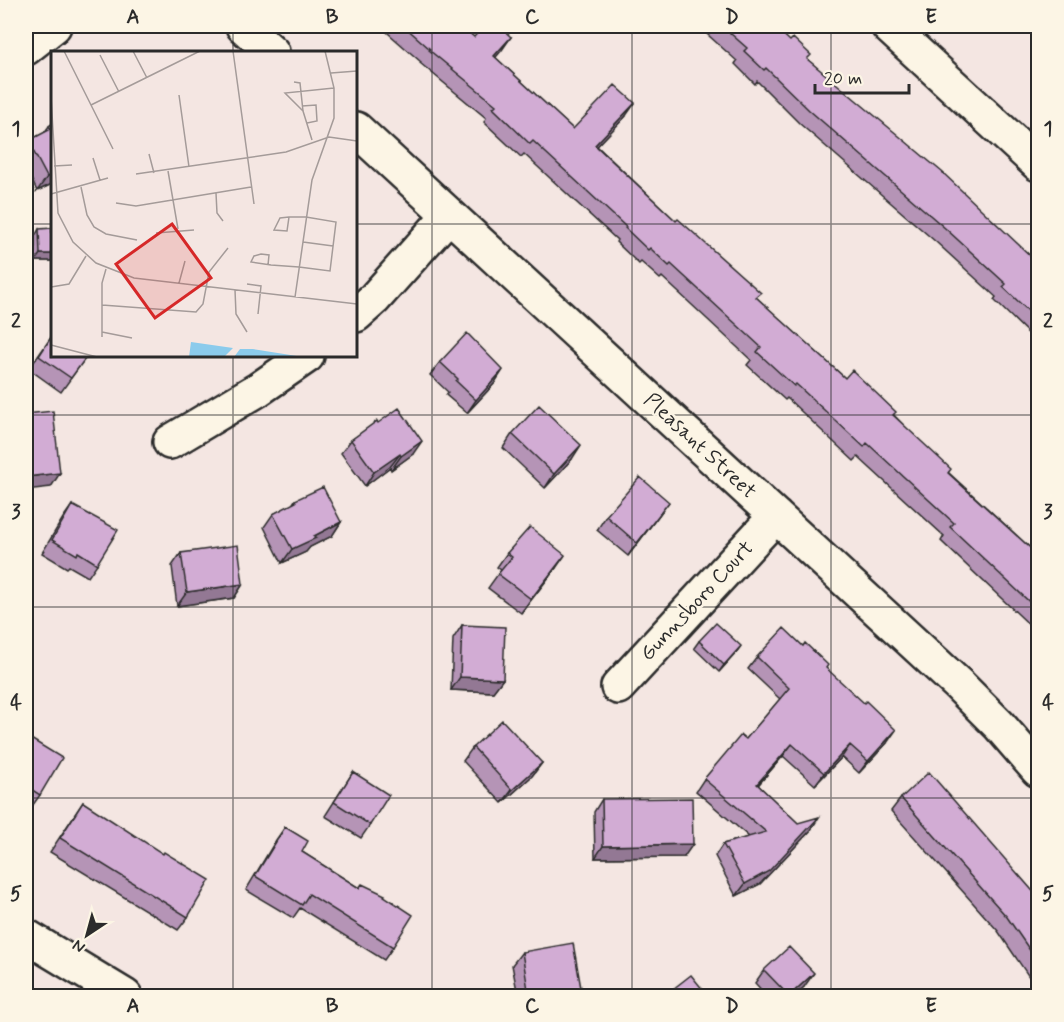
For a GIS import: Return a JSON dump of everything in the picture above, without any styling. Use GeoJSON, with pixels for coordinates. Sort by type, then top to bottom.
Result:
{"type":"FeatureCollection","features":[{"type":"Feature","properties":{"kind":"street"},"geometry":{"type":"LineString","coordinates":[[26,48],[54,26]]}},
{"type":"Feature","properties":{"kind":"street"},"geometry":{"type":"LineString","coordinates":[[243,26],[271,51]]}},
{"type":"Feature","properties":{"kind":"street"},"geometry":{"type":"LineString","coordinates":[[888,26],[1038,164]]}},
{"type":"Feature","properties":{"kind":"street","name":"Pleasant Street"},"geometry":{"type":"LineString","coordinates":[[357,130],[959,685],[999,725],[1038,770]]}},
{"type":"Feature","properties":{"kind":"street"},"geometry":{"type":"LineString","coordinates":[[357,314],[449,215]]}},
{"type":"Feature","properties":{"kind":"street"},"geometry":{"type":"LineString","coordinates":[[170,442],[259,389],[306,357]]}},
{"type":"Feature","properties":{"kind":"street","name":"Gunnsboro Court"},"geometry":{"type":"LineString","coordinates":[[618,687],[776,516]]}},
{"type":"Feature","properties":{"kind":"street"},"geometry":{"type":"LineString","coordinates":[[26,936],[125,996]]}},
{"type":"Feature","properties":{"kind":"building"},"geometry":{"type":"Polygon","coordinates":[[[404,26],[461,26],[474,37],[484,26],[499,26],[511,37],[494,56],[573,129],[615,85],[635,103],[595,145],[676,221],[678,219],[761,293],[756,297],[845,378],[852,370],[896,412],[893,415],[951,469],[948,473],[1038,555],[1038,610],[950,527],[954,523],[867,443],[864,447],[796,384],[794,386],[757,352],[761,347],[671,264],[669,266],[650,248],[648,250],[533,141],[530,144],[493,108],[496,105],[429,50],[404,26]]]}},
{"type":"Feature","properties":{"kind":"building"},"geometry":{"type":"Polygon","coordinates":[[[722,26],[774,26],[790,41],[793,38],[811,55],[807,59],[942,172],[1038,263],[1038,320],[1003,287],[1006,284],[809,110],[766,68],[764,70],[744,51],[747,48],[722,26]]]}},
{"type":"Feature","properties":{"kind":"building"},"geometry":{"type":"Polygon","coordinates":[[[51,129],[51,175],[47,177],[28,141],[51,129]]]}},
{"type":"Feature","properties":{"kind":"building"},"geometry":{"type":"Polygon","coordinates":[[[51,228],[51,254],[40,254],[39,229],[51,228]]]}},
{"type":"Feature","properties":{"kind":"building"},"geometry":{"type":"Polygon","coordinates":[[[467,333],[503,370],[476,400],[440,362],[467,333]]]}},
{"type":"Feature","properties":{"kind":"building"},"geometry":{"type":"Polygon","coordinates":[[[51,338],[51,357],[86,357],[71,378],[39,356],[51,338]]]}},
{"type":"Feature","properties":{"kind":"building"},"geometry":{"type":"Polygon","coordinates":[[[539,405],[581,445],[554,474],[512,434],[539,405]]]}},
{"type":"Feature","properties":{"kind":"building"},"geometry":{"type":"Polygon","coordinates":[[[399,408],[422,441],[374,472],[351,440],[399,408]]]}},
{"type":"Feature","properties":{"kind":"building"},"geometry":{"type":"Polygon","coordinates":[[[53,411],[60,473],[26,477],[26,414],[53,411]]]}},
{"type":"Feature","properties":{"kind":"building"},"geometry":{"type":"Polygon","coordinates":[[[640,477],[669,502],[637,543],[606,516],[640,477]]]}},
{"type":"Feature","properties":{"kind":"building"},"geometry":{"type":"Polygon","coordinates":[[[323,487],[341,522],[314,536],[316,538],[292,549],[273,514],[296,502],[295,500],[323,487]]]}},
{"type":"Feature","properties":{"kind":"building"},"geometry":{"type":"Polygon","coordinates":[[[72,505],[118,530],[97,564],[52,540],[72,505]]]}},
{"type":"Feature","properties":{"kind":"building"},"geometry":{"type":"Polygon","coordinates":[[[530,527],[565,555],[531,599],[498,574],[512,557],[507,553],[530,527]]]}},
{"type":"Feature","properties":{"kind":"building"},"geometry":{"type":"Polygon","coordinates":[[[238,545],[243,584],[187,592],[181,553],[238,545]]]}},
{"type":"Feature","properties":{"kind":"building"},"geometry":{"type":"Polygon","coordinates":[[[716,623],[741,646],[724,665],[699,641],[716,623]]]}},
{"type":"Feature","properties":{"kind":"building"},"geometry":{"type":"Polygon","coordinates":[[[462,625],[505,627],[503,679],[460,677],[462,625]]]}},
{"type":"Feature","properties":{"kind":"building"},"geometry":{"type":"Polygon","coordinates":[[[784,628],[803,646],[805,643],[828,665],[826,668],[864,703],[866,701],[896,730],[868,761],[850,745],[824,773],[792,744],[757,784],[798,823],[819,817],[769,871],[745,884],[723,844],[766,832],[704,779],[741,735],[746,739],[789,688],[757,657],[784,628]]]}},
{"type":"Feature","properties":{"kind":"building"},"geometry":{"type":"Polygon","coordinates":[[[502,720],[542,763],[512,790],[473,747],[502,720]]]}},
{"type":"Feature","properties":{"kind":"building"},"geometry":{"type":"Polygon","coordinates":[[[26,736],[62,758],[40,795],[26,786],[26,736]]]}},
{"type":"Feature","properties":{"kind":"building"},"geometry":{"type":"Polygon","coordinates":[[[353,772],[389,795],[370,825],[334,802],[353,772]]]}},
{"type":"Feature","properties":{"kind":"building"},"geometry":{"type":"Polygon","coordinates":[[[929,772],[1038,897],[1038,962],[1007,917],[901,798],[929,772]]]}},
{"type":"Feature","properties":{"kind":"building"},"geometry":{"type":"Polygon","coordinates":[[[692,798],[693,844],[603,846],[602,799],[692,798]]]}},
{"type":"Feature","properties":{"kind":"building"},"geometry":{"type":"Polygon","coordinates":[[[83,802],[163,854],[164,852],[210,880],[188,917],[60,838],[83,802]]]}},
{"type":"Feature","properties":{"kind":"building"},"geometry":{"type":"Polygon","coordinates":[[[285,827],[308,841],[302,852],[359,888],[362,884],[385,895],[413,915],[393,947],[309,894],[302,905],[255,876],[285,827]]]}},
{"type":"Feature","properties":{"kind":"building"},"geometry":{"type":"Polygon","coordinates":[[[573,943],[581,988],[529,996],[522,952],[573,943]]]}},
{"type":"Feature","properties":{"kind":"building"},"geometry":{"type":"Polygon","coordinates":[[[789,947],[814,973],[789,996],[764,970],[789,947]]]}},
{"type":"Feature","properties":{"kind":"building"},"geometry":{"type":"Polygon","coordinates":[[[691,975],[708,996],[664,996],[691,975]]]}}]}
